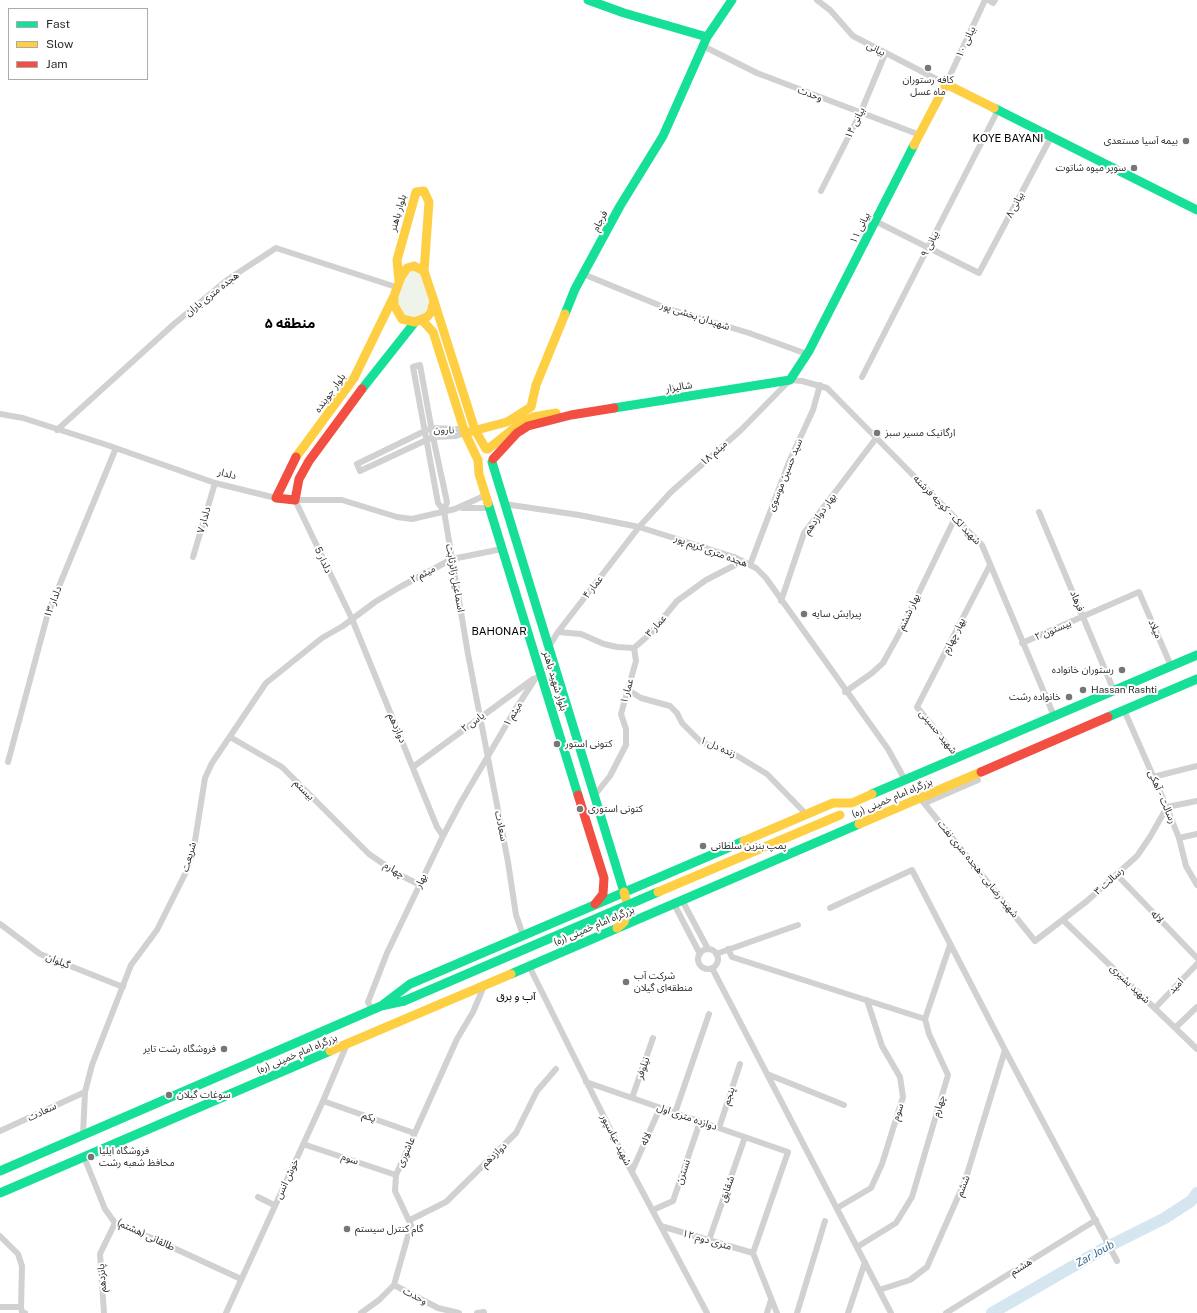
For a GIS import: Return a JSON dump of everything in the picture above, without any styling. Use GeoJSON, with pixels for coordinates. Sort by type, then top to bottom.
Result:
{"type":"FeatureCollection","features":[{"type":"Feature","properties":{"kind":"main road"},"geometry":{"type":"LineString","coordinates":[[588,0],[624,13],[707,37]]}},
{"type":"Feature","properties":{"kind":"main road","name":"فرجام"},"geometry":{"type":"LineString","coordinates":[[531,407],[536,385],[566,311],[583,274],[620,206],[663,136],[707,37],[732,0]]}},
{"type":"Feature","properties":{"kind":"main road"},"geometry":{"type":"LineString","coordinates":[[946,84],[1197,210]]}},
{"type":"Feature","properties":{"kind":"main road","name":"بیانی ۱۱"},"geometry":{"type":"LineString","coordinates":[[790,380],[807,354],[946,84]]}},
{"type":"Feature","properties":{"kind":"main road","name":"بلوار باهنر"},"geometry":{"type":"LineString","coordinates":[[397,288],[396,260],[416,192],[424,191],[429,202],[424,271]]}},
{"type":"Feature","properties":{"kind":"main road"},"geometry":{"type":"LineString","coordinates":[[414,266],[424,271],[476,430],[487,449],[492,451],[492,461],[485,465],[478,460],[465,433],[433,332],[418,321],[402,319],[397,313],[397,288],[403,272],[414,266]]}},
{"type":"Feature","properties":{"kind":"main road","name":"بلوار جوینده"},"geometry":{"type":"LineString","coordinates":[[276,498],[292,462],[354,378],[397,288]]}},
{"type":"Feature","properties":{"kind":"main road"},"geometry":{"type":"LineString","coordinates":[[296,500],[299,479],[309,461],[338,420],[418,321],[431,312],[434,301]]}},
{"type":"Feature","properties":{"kind":"main road","name":"شالیزار"},"geometry":{"type":"LineString","coordinates":[[487,449],[509,430],[522,422],[564,418],[571,415],[790,380]]}},
{"type":"Feature","properties":{"kind":"main road"},"geometry":{"type":"LineString","coordinates":[[465,433],[507,422],[531,407],[534,421]]}},
{"type":"Feature","properties":{"kind":"main road","name":"شالیزار"},"geometry":{"type":"LineString","coordinates":[[492,461],[517,433],[534,421]]}},
{"type":"Feature","properties":{"kind":"main road"},"geometry":{"type":"LineString","coordinates":[[478,460],[479,452],[487,449]]}},
{"type":"Feature","properties":{"kind":"main road","name":"بلوار شهید باهنر"},"geometry":{"type":"LineString","coordinates":[[478,460],[479,474],[538,676],[567,758],[605,882],[603,895],[594,905]]}},
{"type":"Feature","properties":{"kind":"main road","name":"بلوار شهید باهنر"},"geometry":{"type":"LineString","coordinates":[[492,461],[548,648],[624,892],[628,911]]}},
{"type":"Feature","properties":{"kind":"main road","name":"دلدار"},"geometry":{"type":"LineString","coordinates":[[276,498],[296,500]]}},
{"type":"Feature","properties":{"kind":"main road","name":"بزرگراه امام خمینی (ره)"},"geometry":{"type":"LineString","coordinates":[[382,1006],[410,984],[523,935],[833,803],[852,803],[1197,655]]}},
{"type":"Feature","properties":{"kind":"main road","name":"بزرگراه امام خمینی (ره)"},"geometry":{"type":"LineString","coordinates":[[0,1193],[678,902],[922,800],[1197,679]]}},
{"type":"Feature","properties":{"kind":"main road"},"geometry":{"type":"LineString","coordinates":[[567,758],[581,754]]}},
{"type":"Feature","properties":{"kind":"main road"},"geometry":{"type":"LineString","coordinates":[[580,800],[594,796]]}},
{"type":"Feature","properties":{"kind":"main road","name":"بزرگراه امام خمینی (ره)"},"geometry":{"type":"LineString","coordinates":[[0,1171],[372,1010],[404,1001],[840,815],[848,811],[852,803]]}},
{"type":"Feature","properties":{"kind":"main road"},"geometry":{"type":"LineString","coordinates":[[635,888],[634,896],[636,904],[648,915]]}},
{"type":"Feature","properties":{"kind":"main road"},"geometry":{"type":"LineString","coordinates":[[613,897],[622,902],[628,911],[624,922],[616,929]]}},
{"type":"Feature","properties":{"kind":"main road"},"geometry":{"type":"LineString","coordinates":[[537,930],[538,943],[548,958]]}},
{"type":"Feature","properties":{"kind":"street","name":"بیانی"},"geometry":{"type":"LineString","coordinates":[[817,0],[830,10],[853,36],[885,54],[946,84]]}},
{"type":"Feature","properties":{"kind":"street","name":"بیانی ۱۰"},"geometry":{"type":"LineString","coordinates":[[946,84],[990,1]]}},
{"type":"Feature","properties":{"kind":"street","name":"وحدت"},"geometry":{"type":"LineString","coordinates":[[704,46],[757,73],[860,114],[920,135]]}},
{"type":"Feature","properties":{"kind":"street","name":"بیانی ۱۴"},"geometry":{"type":"LineString","coordinates":[[821,191],[860,114],[885,54]]}},
{"type":"Feature","properties":{"kind":"street","name":"بیانی ۹"},"geometry":{"type":"LineString","coordinates":[[862,377],[998,110]]}},
{"type":"Feature","properties":{"kind":"street","name":"بیانی ۸"},"geometry":{"type":"LineString","coordinates":[[928,247],[979,273],[1051,137]]}},
{"type":"Feature","properties":{"kind":"street"},"geometry":{"type":"LineString","coordinates":[[875,221],[928,247]]}},
{"type":"Feature","properties":{"kind":"street","name":"هجده متری باران"},"geometry":{"type":"LineString","coordinates":[[57,430],[174,324],[227,280],[276,248],[397,288]]}},
{"type":"Feature","properties":{"kind":"street","name":"شهیدان بخشی پور"},"geometry":{"type":"LineString","coordinates":[[583,274],[666,308],[749,333],[807,354]]}},
{"type":"Feature","properties":{"kind":"street"},"geometry":{"type":"LineString","coordinates":[[420,365],[431,428],[447,502],[444,511],[438,502],[413,367],[420,365]]}},
{"type":"Feature","properties":{"kind":"street","name":"شهید لک - کوچه فرشته"},"geometry":{"type":"LineString","coordinates":[[790,380],[802,380],[820,384],[839,398],[982,545],[1054,716]]}},
{"type":"Feature","properties":{"kind":"street","name":"میثم ۱۸"},"geometry":{"type":"LineString","coordinates":[[639,527],[671,492],[740,430],[790,380]]}},
{"type":"Feature","properties":{"kind":"street","name":"سید حسین موسوی"},"geometry":{"type":"LineString","coordinates":[[750,565],[789,462],[813,410],[820,384]]}},
{"type":"Feature","properties":{"kind":"street","name":"دلدار"},"geometry":{"type":"LineString","coordinates":[[0,414],[23,418],[116,448],[215,483],[276,498]]}},
{"type":"Feature","properties":{"kind":"street","name":"نارون"},"geometry":{"type":"LineString","coordinates":[[431,428],[457,429],[465,433],[456,436],[433,437],[360,471],[357,464],[431,428]]}},
{"type":"Feature","properties":{"kind":"street","name":"بهار دوازدهم"},"geometry":{"type":"LineString","coordinates":[[781,601],[804,533],[877,437]]}},
{"type":"Feature","properties":{"kind":"street","name":"دلدار ۱۳"},"geometry":{"type":"LineString","coordinates":[[8,762],[48,613],[116,448]]}},
{"type":"Feature","properties":{"kind":"street","name":"دلدار ۷"},"geometry":{"type":"LineString","coordinates":[[193,557],[215,483]]}},
{"type":"Feature","properties":{"kind":"street"},"geometry":{"type":"LineString","coordinates":[[454,509],[486,495]]}},
{"type":"Feature","properties":{"kind":"street","name":"دلدار"},"geometry":{"type":"LineString","coordinates":[[296,500],[342,500],[412,519],[454,509]]}},
{"type":"Feature","properties":{"kind":"street","name":"دلدار 5"},"geometry":{"type":"LineString","coordinates":[[296,500],[352,619]]}},
{"type":"Feature","properties":{"kind":"street","name":"هجده متری کریم پور"},"geometry":{"type":"LineString","coordinates":[[504,504],[579,515],[639,527],[743,561],[756,568],[766,578],[845,692],[888,750],[906,780]]}},
{"type":"Feature","properties":{"kind":"street"},"geometry":{"type":"LineString","coordinates":[[454,509],[490,508]]}},
{"type":"Feature","properties":{"kind":"street","name":"اسماعیل زائرثابت"},"geometry":{"type":"LineString","coordinates":[[444,511],[481,716]]}},
{"type":"Feature","properties":{"kind":"street","name":"فرهاد"},"geometry":{"type":"LineString","coordinates":[[1039,512],[1114,690]]}},
{"type":"Feature","properties":{"kind":"street","name":"بهار ششم"},"geometry":{"type":"LineString","coordinates":[[845,692],[872,673],[883,663],[898,636],[955,518]]}},
{"type":"Feature","properties":{"kind":"street","name":"عمار ۴"},"geometry":{"type":"LineString","coordinates":[[548,648],[558,632],[639,527]]}},
{"type":"Feature","properties":{"kind":"street","name":"میثم ۲"},"geometry":{"type":"LineString","coordinates":[[352,619],[400,587],[452,558],[502,549]]}},
{"type":"Feature","properties":{"kind":"street","name":"عمار ۳"},"geometry":{"type":"LineString","coordinates":[[634,648],[650,634],[677,601],[706,580],[743,561]]}},
{"type":"Feature","properties":{"kind":"street","name":"بهار چهارم"},"geometry":{"type":"LineString","coordinates":[[917,707],[990,565]]}},
{"type":"Feature","properties":{"kind":"street","name":"بیستون ۲"},"geometry":{"type":"LineString","coordinates":[[1022,643],[1139,592]]}},
{"type":"Feature","properties":{"kind":"street","name":"میلاد"},"geometry":{"type":"LineString","coordinates":[[1139,592],[1171,666]]}},
{"type":"Feature","properties":{"kind":"street","name":"شریعت"},"geometry":{"type":"LineString","coordinates":[[83,1135],[85,1092],[92,1065],[132,965],[157,930],[171,906],[188,868],[194,847],[205,778],[212,762],[266,683],[322,638],[352,619]]}},
{"type":"Feature","properties":{"kind":"street","name":"دوازدهم"},"geometry":{"type":"LineString","coordinates":[[352,619],[437,827],[444,836]]}},
{"type":"Feature","properties":{"kind":"street"},"geometry":{"type":"LineString","coordinates":[[558,632],[581,634],[604,644],[616,647],[634,648]]}},
{"type":"Feature","properties":{"kind":"street","name":"عمار ۱"},"geometry":{"type":"LineString","coordinates":[[594,796],[610,776],[626,745],[626,729],[621,714],[636,661],[634,648]]}},
{"type":"Feature","properties":{"kind":"street","name":"یاس ۲"},"geometry":{"type":"LineString","coordinates":[[413,767],[481,716],[538,676]]}},
{"type":"Feature","properties":{"kind":"street","name":"میثم ۱"},"geometry":{"type":"LineString","coordinates":[[488,756],[538,676]]}},
{"type":"Feature","properties":{"kind":"street","name":"زنده دل ۱"},"geometry":{"type":"LineString","coordinates":[[628,690],[641,698],[670,706],[677,713],[682,722],[701,742],[734,754],[766,774],[806,814]]}},
{"type":"Feature","properties":{"kind":"street","name":"شهید حسینی"},"geometry":{"type":"LineString","coordinates":[[917,707],[958,758]]}},
{"type":"Feature","properties":{"kind":"street","name":"رسالت - آهکی"},"geometry":{"type":"LineString","coordinates":[[1124,710],[1167,807],[1179,838],[1186,866],[1196,882]]}},
{"type":"Feature","properties":{"kind":"street","name":"سعادت"},"geometry":{"type":"LineString","coordinates":[[481,716],[516,915],[523,935]]}},
{"type":"Feature","properties":{"kind":"street","name":"بیستم"},"geometry":{"type":"LineString","coordinates":[[230,737],[282,767],[369,854]]}},
{"type":"Feature","properties":{"kind":"street","name":"بهار"},"geometry":{"type":"LineString","coordinates":[[372,1010],[368,1002],[387,953],[461,802],[488,756]]}},
{"type":"Feature","properties":{"kind":"street"},"geometry":{"type":"LineString","coordinates":[[1154,777],[1197,766]]}},
{"type":"Feature","properties":{"kind":"street"},"geometry":{"type":"LineString","coordinates":[[922,800],[978,780]]}},
{"type":"Feature","properties":{"kind":"street","name":"شهید رضایی -هجده متری نفت"},"geometry":{"type":"LineString","coordinates":[[922,800],[1035,941]]}},
{"type":"Feature","properties":{"kind":"street"},"geometry":{"type":"LineString","coordinates":[[1167,807],[1197,801]]}},
{"type":"Feature","properties":{"kind":"street","name":"رسالت ۳"},"geometry":{"type":"LineString","coordinates":[[1035,941],[1117,875],[1142,850],[1167,807]]}},
{"type":"Feature","properties":{"kind":"street"},"geometry":{"type":"LineString","coordinates":[[1179,838],[1197,834]]}},
{"type":"Feature","properties":{"kind":"street","name":"چهارم"},"geometry":{"type":"LineString","coordinates":[[369,854],[398,874],[420,885]]}},
{"type":"Feature","properties":{"kind":"street"},"geometry":{"type":"LineString","coordinates":[[830,908],[912,870],[1005,1050],[1117,1261]]}},
{"type":"Feature","properties":{"kind":"street","name":"لاله"},"geometry":{"type":"LineString","coordinates":[[1117,875],[1197,958]]}},
{"type":"Feature","properties":{"kind":"street"},"geometry":{"type":"LineString","coordinates":[[678,902],[708,949],[716,954],[718,960],[712,968],[706,969],[700,966],[698,960],[700,954],[708,949]]}},
{"type":"Feature","properties":{"kind":"street"},"geometry":{"type":"LineString","coordinates":[[678,902],[700,954]]}},
{"type":"Feature","properties":{"kind":"street","name":"شهید بشیری"},"geometry":{"type":"LineString","coordinates":[[1063,920],[1197,1049]]}},
{"type":"Feature","properties":{"kind":"street","name":"گیلوان"},"geometry":{"type":"LineString","coordinates":[[0,924],[40,954],[123,987]]}},
{"type":"Feature","properties":{"kind":"street"},"geometry":{"type":"LineString","coordinates":[[716,954],[798,925]]}},
{"type":"Feature","properties":{"kind":"street"},"geometry":{"type":"LineString","coordinates":[[728,949],[732,957],[925,1019],[950,945]]}},
{"type":"Feature","properties":{"kind":"street","name":"امید"},"geometry":{"type":"LineString","coordinates":[[1155,1008],[1197,964]]}},
{"type":"Feature","properties":{"kind":"street","name":"شهید عباسپور"},"geometry":{"type":"LineString","coordinates":[[529,966],[586,1082],[707,1313]]}},
{"type":"Feature","properties":{"kind":"street"},"geometry":{"type":"LineString","coordinates":[[712,968],[892,1313]]}},
{"type":"Feature","properties":{"kind":"street","name":"عاشوری"},"geometry":{"type":"LineString","coordinates":[[410,1220],[403,1210],[395,1191],[396,1175],[457,1039],[473,1012],[484,986]]}},
{"type":"Feature","properties":{"kind":"street","name":"سوم"},"geometry":{"type":"LineString","coordinates":[[837,1208],[871,1188],[882,1164],[903,1098],[900,1077],[882,1046],[867,1000]]}},
{"type":"Feature","properties":{"kind":"street"},"geometry":{"type":"LineString","coordinates":[[1175,1028],[1197,1007]]}},
{"type":"Feature","properties":{"kind":"street"},"geometry":{"type":"LineString","coordinates":[[675,1113],[709,1014]]}},
{"type":"Feature","properties":{"kind":"street","name":"چهارم"},"geometry":{"type":"LineString","coordinates":[[857,1247],[896,1223],[912,1196],[948,1075],[929,1034],[925,1019]]}},
{"type":"Feature","properties":{"kind":"street","name":"نیلوفر"},"geometry":{"type":"LineString","coordinates":[[632,1098],[653,1038]]}},
{"type":"Feature","properties":{"kind":"street","name":"خوش انس"},"geometry":{"type":"LineString","coordinates":[[226,1313],[274,1205],[323,1102],[347,1044]]}},
{"type":"Feature","properties":{"kind":"street","name":"ششم"},"geometry":{"type":"LineString","coordinates":[[879,1290],[910,1280],[927,1267],[965,1181],[1005,1050]]}},
{"type":"Feature","properties":{"kind":"street","name":"پنجم"},"geometry":{"type":"LineString","coordinates":[[719,1128],[740,1064]]}},
{"type":"Feature","properties":{"kind":"street","name":"دوازدهم"},"geometry":{"type":"LineString","coordinates":[[410,1220],[446,1202],[516,1133],[538,1091],[556,1069]]}},
{"type":"Feature","properties":{"kind":"street"},"geometry":{"type":"LineString","coordinates":[[767,1074],[844,1105]]}},
{"type":"Feature","properties":{"kind":"street","name":"دوازده متری اول"},"geometry":{"type":"LineString","coordinates":[[586,1082],[788,1152],[753,1254]]}},
{"type":"Feature","properties":{"kind":"street","name":"سعادت"},"geometry":{"type":"LineString","coordinates":[[0,1131],[85,1092]]}},
{"type":"Feature","properties":{"kind":"street","name":"یکم"},"geometry":{"type":"LineString","coordinates":[[323,1102],[414,1133]]}},
{"type":"Feature","properties":{"kind":"street","name":"لاله"},"geometry":{"type":"LineString","coordinates":[[632,1171],[660,1108]]}},
{"type":"Feature","properties":{"kind":"street","name":"نسترن"},"geometry":{"type":"LineString","coordinates":[[653,1210],[673,1201],[700,1122]]}},
{"type":"Feature","properties":{"kind":"street","name":"شقایق"},"geometry":{"type":"LineString","coordinates":[[709,1240],[745,1137]]}},
{"type":"Feature","properties":{"kind":"street","name":"سوم"},"geometry":{"type":"LineString","coordinates":[[303,1144],[396,1175]]}},
{"type":"Feature","properties":{"kind":"street","name":"طالقانی (هشتم)"},"geometry":{"type":"LineString","coordinates":[[84,1157],[105,1209],[116,1223],[241,1279]]}},
{"type":"Feature","properties":{"kind":"street"},"geometry":{"type":"LineString","coordinates":[[258,1197],[274,1205]]}},
{"type":"Feature","properties":{"kind":"street"},"geometry":{"type":"LineString","coordinates":[[361,1313],[379,1300],[394,1285],[411,1225],[410,1220]]}},
{"type":"Feature","properties":{"kind":"street"},"geometry":{"type":"LineString","coordinates":[[797,1313],[825,1221]]}},
{"type":"Feature","properties":{"kind":"street","name":"هشتم"},"geometry":{"type":"LineString","coordinates":[[946,1313],[1097,1222]]}},
{"type":"Feature","properties":{"kind":"street","name":"پانزدهم"},"geometry":{"type":"LineString","coordinates":[[104,1313],[100,1254],[116,1223]]}},
{"type":"Feature","properties":{"kind":"street","name":"۱۲ متری دوم"},"geometry":{"type":"LineString","coordinates":[[661,1226],[753,1254]]}},
{"type":"Feature","properties":{"kind":"street"},"geometry":{"type":"LineString","coordinates":[[0,1236],[18,1254],[22,1266],[21,1307],[22,1312],[25,1313]]}},
{"type":"Feature","properties":{"kind":"street"},"geometry":{"type":"LineString","coordinates":[[753,1254],[777,1313]]}},
{"type":"Feature","properties":{"kind":"street"},"geometry":{"type":"LineString","coordinates":[[848,1313],[865,1262]]}},
{"type":"Feature","properties":{"kind":"street","name":"وحدت"},"geometry":{"type":"LineString","coordinates":[[394,1285],[438,1308],[459,1313]]}},
{"type":"Feature","properties":{"kind":"street"},"geometry":{"type":"LineString","coordinates":[[767,1313],[771,1300]]}},
{"type":"Feature","properties":{"kind":"street"},"geometry":{"type":"LineString","coordinates":[[0,1307],[21,1307]]}},
{"type":"Feature","properties":{"kind":"street"},"geometry":{"type":"LineString","coordinates":[[477,1313],[484,1312]]}},
{"type":"Feature","properties":{"kind":"shaded area"},"geometry":{"type":"Polygon","coordinates":[[[415,270],[422,273],[430,303],[423,315],[414,319],[404,316],[398,306],[397,299],[399,290],[408,271],[415,270]]]}},
{"type":"Feature","properties":{"kind":"waterway","name":"Zar Joub"},"geometry":{"type":"LineString","coordinates":[[992,1313],[1103,1249],[1165,1218],[1191,1201],[1197,1193]]}},
{"type":"Feature","properties":{"kind":"traffic: fast"},"geometry":{"type":"LineString","coordinates":[[588,0],[624,13],[707,37]]}},
{"type":"Feature","properties":{"kind":"traffic: fast"},"geometry":{"type":"LineString","coordinates":[[565,314],[575,289],[620,206],[663,136],[707,37],[732,0]]}},
{"type":"Feature","properties":{"kind":"traffic: fast"},"geometry":{"type":"LineString","coordinates":[[994,108],[1197,210]]}},
{"type":"Feature","properties":{"kind":"traffic: fast"},"geometry":{"type":"LineString","coordinates":[[614,408],[790,380],[809,351],[914,145]]}},
{"type":"Feature","properties":{"kind":"traffic: fast"},"geometry":{"type":"LineString","coordinates":[[362,389],[415,322]]}},
{"type":"Feature","properties":{"kind":"traffic: fast"},"geometry":{"type":"LineString","coordinates":[[492,462],[624,892]]}},
{"type":"Feature","properties":{"kind":"traffic: fast"},"geometry":{"type":"LineString","coordinates":[[488,503],[578,795]]}},
{"type":"Feature","properties":{"kind":"traffic: fast"},"geometry":{"type":"LineString","coordinates":[[872,794],[1197,655]]}},
{"type":"Feature","properties":{"kind":"traffic: fast"},"geometry":{"type":"LineString","coordinates":[[1108,717],[1197,679]]}},
{"type":"Feature","properties":{"kind":"traffic: fast"},"geometry":{"type":"LineString","coordinates":[[511,974],[859,824]]}},
{"type":"Feature","properties":{"kind":"traffic: fast"},"geometry":{"type":"LineString","coordinates":[[381,1006],[410,984],[744,841]]}},
{"type":"Feature","properties":{"kind":"traffic: fast"},"geometry":{"type":"LineString","coordinates":[[404,1001],[658,892]]}},
{"type":"Feature","properties":{"kind":"traffic: fast"},"geometry":{"type":"LineString","coordinates":[[0,1171],[381,1006],[404,1001]]}},
{"type":"Feature","properties":{"kind":"traffic: fast"},"geometry":{"type":"LineString","coordinates":[[0,1193],[330,1051]]}},
{"type":"Feature","properties":{"kind":"traffic: slow"},"geometry":{"type":"LineString","coordinates":[[914,145],[946,84],[994,108]]}},
{"type":"Feature","properties":{"kind":"traffic: slow"},"geometry":{"type":"LineString","coordinates":[[399,281],[397,260],[416,192],[424,191],[429,202],[424,271]]}},
{"type":"Feature","properties":{"kind":"traffic: slow"},"geometry":{"type":"LineString","coordinates":[[414,266],[424,271],[434,301],[431,312],[427,317],[415,322],[402,319],[394,305],[394,296],[401,277],[407,268],[414,266]]}},
{"type":"Feature","properties":{"kind":"traffic: slow"},"geometry":{"type":"LineString","coordinates":[[296,457],[354,378],[394,296]]}},
{"type":"Feature","properties":{"kind":"traffic: slow"},"geometry":{"type":"LineString","coordinates":[[434,301],[475,430],[486,449]]}},
{"type":"Feature","properties":{"kind":"traffic: slow"},"geometry":{"type":"LineString","coordinates":[[465,433],[507,422],[531,407],[536,385],[565,314]]}},
{"type":"Feature","properties":{"kind":"traffic: slow"},"geometry":{"type":"LineString","coordinates":[[422,320],[433,332],[465,433],[478,460],[479,474],[488,503]]}},
{"type":"Feature","properties":{"kind":"traffic: slow"},"geometry":{"type":"LineString","coordinates":[[488,449],[522,422],[533,417],[556,413]]}},
{"type":"Feature","properties":{"kind":"traffic: slow"},"geometry":{"type":"LineString","coordinates":[[859,824],[981,772]]}},
{"type":"Feature","properties":{"kind":"traffic: slow"},"geometry":{"type":"LineString","coordinates":[[744,841],[833,803],[852,803],[872,794]]}},
{"type":"Feature","properties":{"kind":"traffic: slow"},"geometry":{"type":"LineString","coordinates":[[658,892],[840,815]]}},
{"type":"Feature","properties":{"kind":"traffic: slow"},"geometry":{"type":"LineString","coordinates":[[617,928],[624,922],[627,913],[627,903],[624,892]]}},
{"type":"Feature","properties":{"kind":"traffic: slow"},"geometry":{"type":"LineString","coordinates":[[330,1051],[511,974]]}},
{"type":"Feature","properties":{"kind":"traffic: jam"},"geometry":{"type":"LineString","coordinates":[[296,457],[276,498],[295,500],[299,479],[309,461],[362,389]]}},
{"type":"Feature","properties":{"kind":"traffic: jam"},"geometry":{"type":"LineString","coordinates":[[493,459],[517,433],[528,426],[571,415],[614,408]]}},
{"type":"Feature","properties":{"kind":"traffic: jam"},"geometry":{"type":"LineString","coordinates":[[981,772],[1108,717]]}},
{"type":"Feature","properties":{"kind":"traffic: jam"},"geometry":{"type":"LineString","coordinates":[[578,795],[604,878],[603,894],[595,904]]}},
{"type":"Feature","properties":{"kind":"place","name":"کافه رستوران ماه عسل"},"geometry":{"type":"Point","coordinates":[928,68]}},
{"type":"Feature","properties":{"kind":"place","name":"بیمه آسیا مستعدی"},"geometry":{"type":"Point","coordinates":[1186,141]}},
{"type":"Feature","properties":{"kind":"place","name":"سوپر میوه شاتوت"},"geometry":{"type":"Point","coordinates":[1134,168]}},
{"type":"Feature","properties":{"kind":"place","name":"ارگانیک مسیر سبز"},"geometry":{"type":"Point","coordinates":[877,433]}},
{"type":"Feature","properties":{"kind":"place","name":"پیرایش سایه"},"geometry":{"type":"Point","coordinates":[804,614]}},
{"type":"Feature","properties":{"kind":"place","name":"رستوران خانواده"},"geometry":{"type":"Point","coordinates":[1122,670]}},
{"type":"Feature","properties":{"kind":"place","name":"Hassan Rashti"},"geometry":{"type":"Point","coordinates":[1083,690]}},
{"type":"Feature","properties":{"kind":"place","name":"خانواده رشت"},"geometry":{"type":"Point","coordinates":[1069,697]}},
{"type":"Feature","properties":{"kind":"place","name":"کتونی استور"},"geometry":{"type":"Point","coordinates":[557,744]}},
{"type":"Feature","properties":{"kind":"place","name":"کتونی استوری"},"geometry":{"type":"Point","coordinates":[580,809]}},
{"type":"Feature","properties":{"kind":"place","name":"پمپ بنزین سلطانی"},"geometry":{"type":"Point","coordinates":[703,846]}},
{"type":"Feature","properties":{"kind":"place","name":"شرکت آب منطقه‌ای گیلان"},"geometry":{"type":"Point","coordinates":[626,982]}},
{"type":"Feature","properties":{"kind":"place","name":"فروشگاه رشت تاير"},"geometry":{"type":"Point","coordinates":[224,1049]}},
{"type":"Feature","properties":{"kind":"place","name":"سوغات گیلان"},"geometry":{"type":"Point","coordinates":[169,1095]}},
{"type":"Feature","properties":{"kind":"place","name":"فروشگاه ایلیا محافظ شعبه رشت"},"geometry":{"type":"Point","coordinates":[91,1157]}},
{"type":"Feature","properties":{"kind":"place","name":"گام کنترل سیستم"},"geometry":{"type":"Point","coordinates":[347,1229]}},
{"type":"Feature","properties":{"kind":"district","name":"KOYE BAYANI"},"geometry":{"type":"Point","coordinates":[1008,139]}},
{"type":"Feature","properties":{"kind":"district","name":"منطقه ۵"},"geometry":{"type":"Point","coordinates":[290,324]}},
{"type":"Feature","properties":{"kind":"district","name":"BAHONAR"},"geometry":{"type":"Point","coordinates":[499,632]}},
{"type":"Feature","properties":{"kind":"district","name":"آب و برق"},"geometry":{"type":"Point","coordinates":[516,997]}}]}
